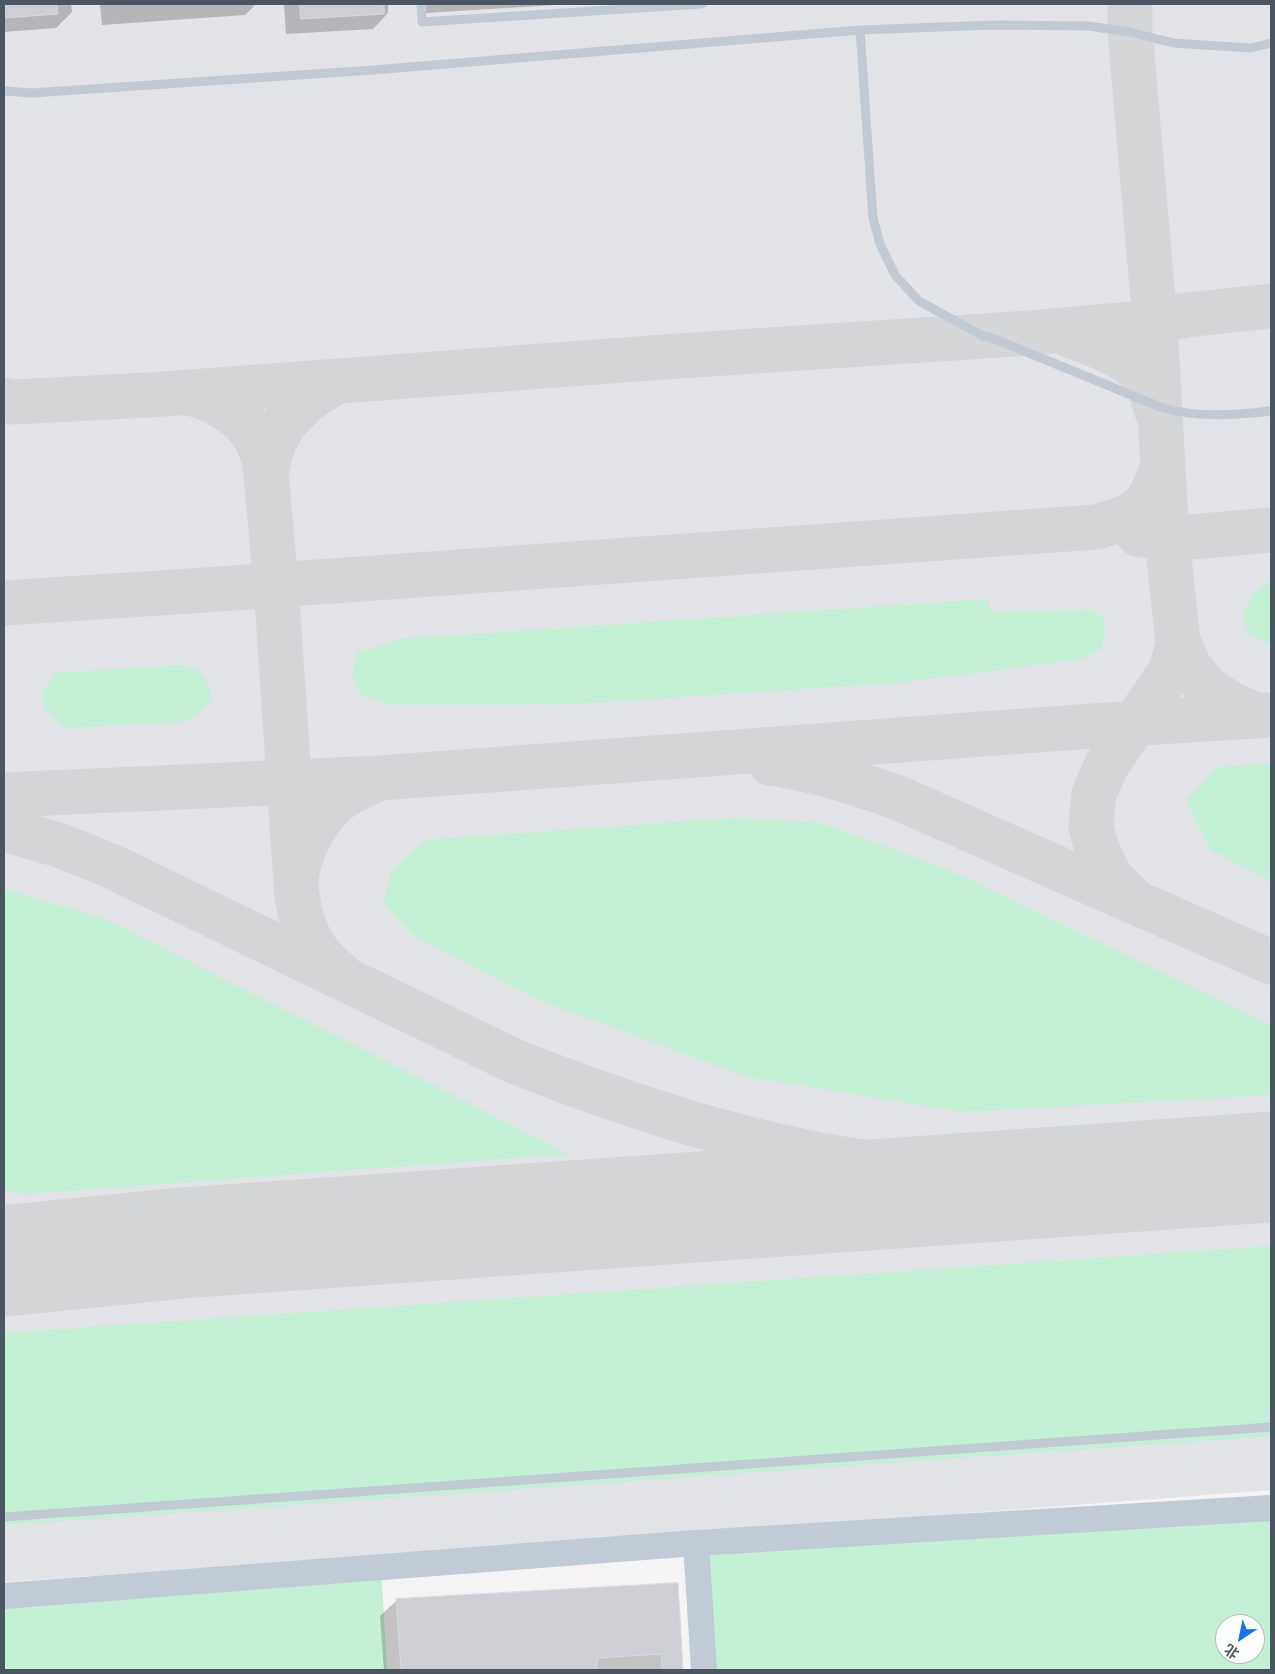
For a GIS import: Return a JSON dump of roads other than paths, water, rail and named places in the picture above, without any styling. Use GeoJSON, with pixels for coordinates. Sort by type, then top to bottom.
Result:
{"type":"FeatureCollection","features":[{"type":"Feature","properties":{"kind":"street"},"geometry":{"type":"LineString","coordinates":[[4,1596],[696,1543],[1271,1508]]}},
{"type":"Feature","properties":{"kind":"street"},"geometry":{"type":"LineString","coordinates":[[696,1543],[704,1670]]}},
{"type":"Feature","properties":{"kind":"lane"},"geometry":{"type":"LineString","coordinates":[[421,4],[422,22],[702,4]]}},
{"type":"Feature","properties":{"kind":"lane"},"geometry":{"type":"LineString","coordinates":[[4,91],[32,93],[373,70],[860,30],[994,25],[1088,26],[1130,32],[1173,43],[1252,48],[1271,43]]}},
{"type":"Feature","properties":{"kind":"lane"},"geometry":{"type":"LineString","coordinates":[[860,30],[873,218],[880,244],[895,275],[919,301],[983,336],[990,337],[1163,408],[1182,413],[1208,415],[1271,411]]}},
{"type":"Feature","properties":{"kind":"lane"},"geometry":{"type":"LineString","coordinates":[[4,1517],[1271,1426]]}}]}
